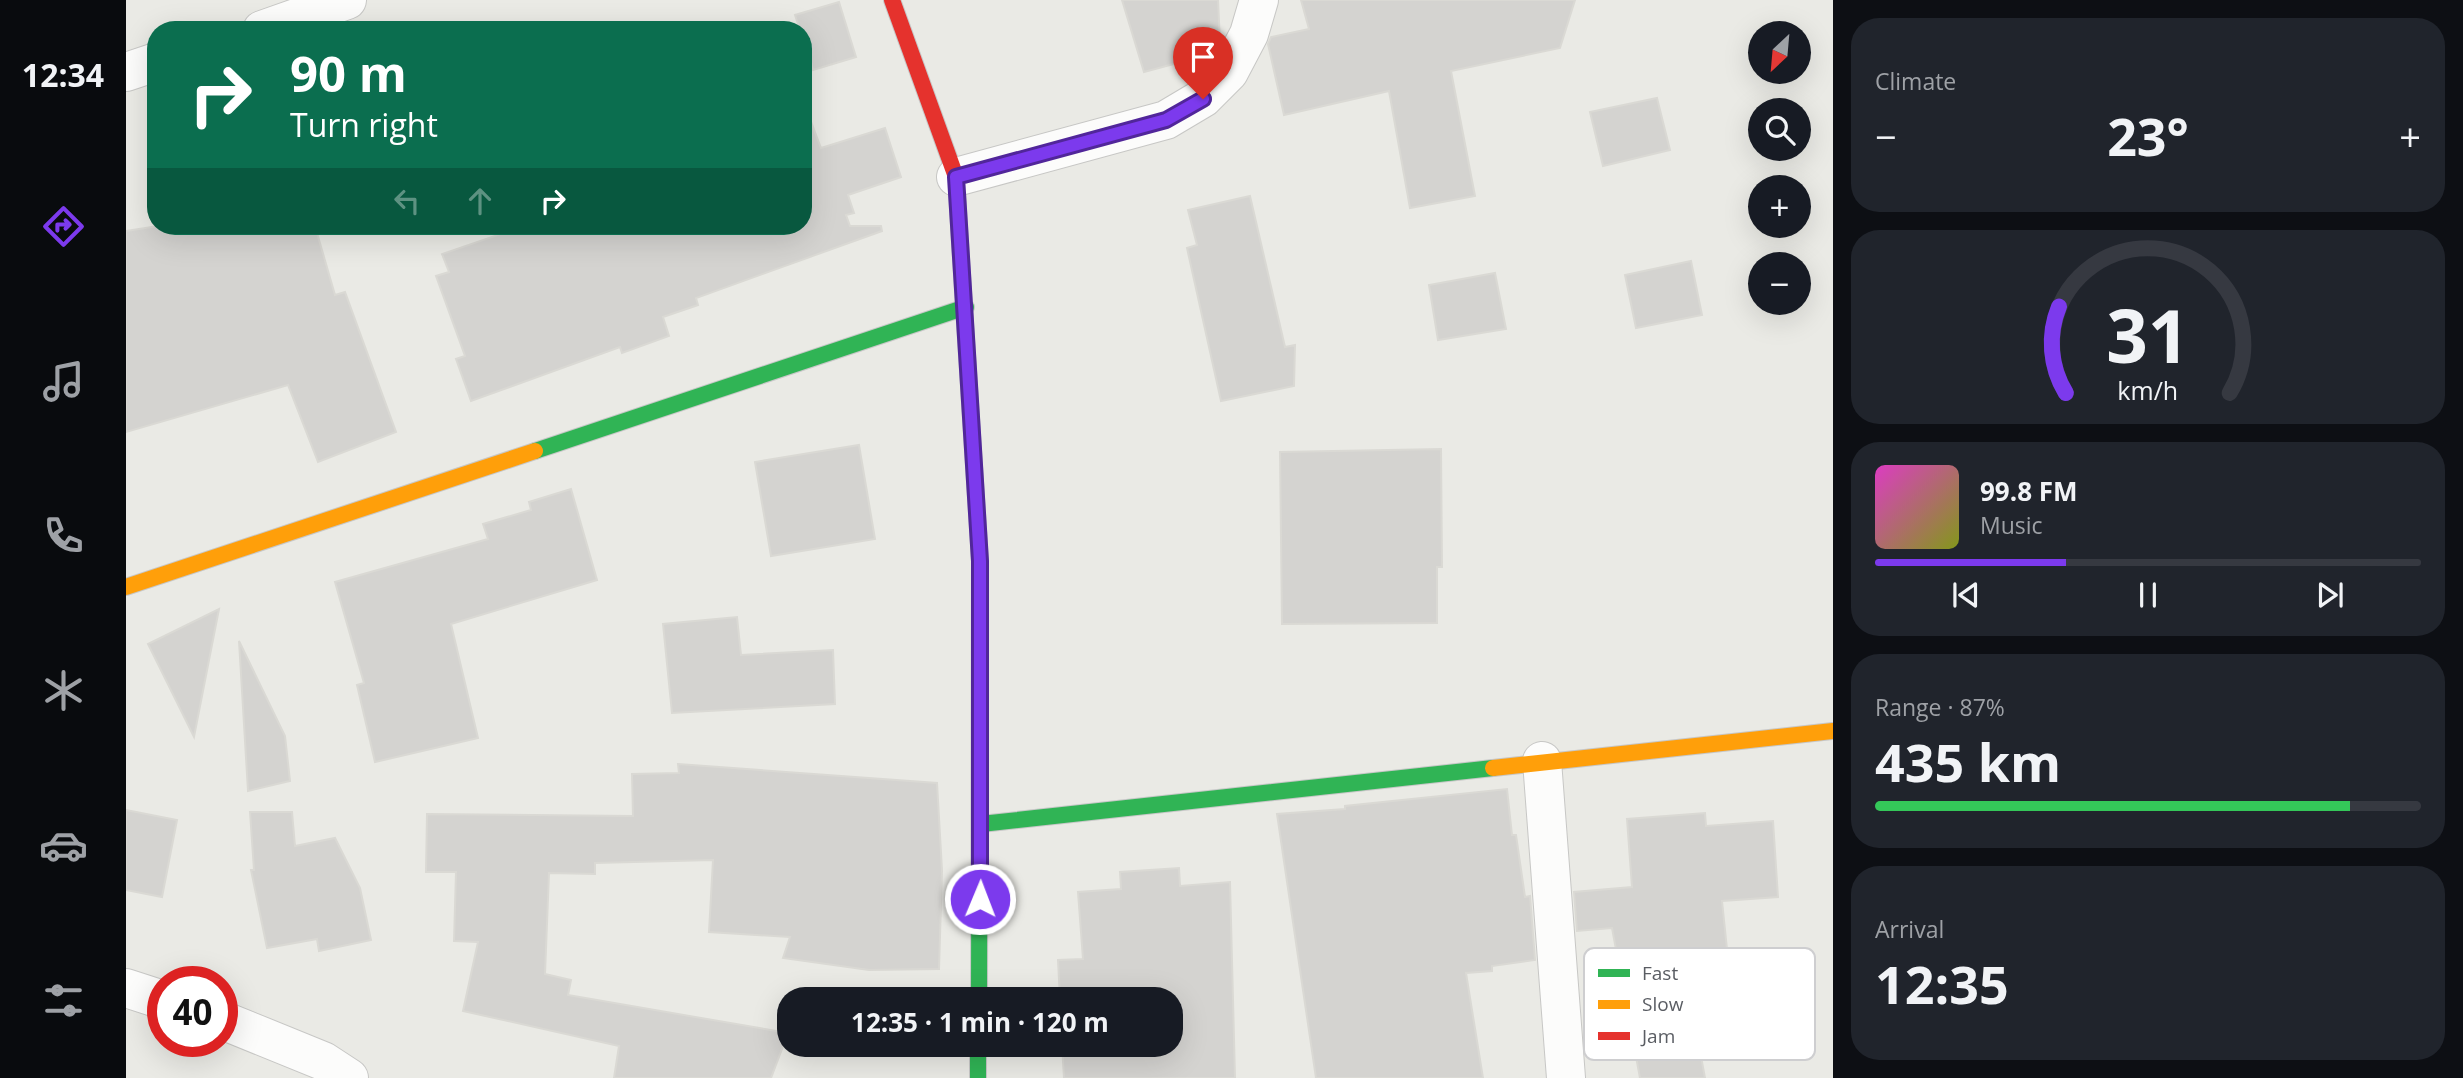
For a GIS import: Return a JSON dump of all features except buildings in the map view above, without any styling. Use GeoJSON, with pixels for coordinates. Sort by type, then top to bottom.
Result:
{"type":"FeatureCollection","features":[{"type":"Feature","properties":{"kind":"street"},"geometry":{"type":"LineString","coordinates":[[288,21],[347,0]]}},
{"type":"Feature","properties":{"kind":"street"},"geometry":{"type":"LineString","coordinates":[[892,0],[956,177],[980,561],[979,987]]}},
{"type":"Feature","properties":{"kind":"street"},"geometry":{"type":"LineString","coordinates":[[956,177],[1166,120],[1203,99],[1229,72],[1249,34],[1259,0]]}},
{"type":"Feature","properties":{"kind":"street"},"geometry":{"type":"LineString","coordinates":[[126,72],[147,65]]}},
{"type":"Feature","properties":{"kind":"street"},"geometry":{"type":"LineString","coordinates":[[126,587],[966,307]]}},
{"type":"Feature","properties":{"kind":"street"},"geometry":{"type":"LineString","coordinates":[[981,824],[1833,731]]}},
{"type":"Feature","properties":{"kind":"street"},"geometry":{"type":"LineString","coordinates":[[1542,761],[1566,1078]]}},
{"type":"Feature","properties":{"kind":"street"},"geometry":{"type":"LineString","coordinates":[[126,988],[147,995]]}},
{"type":"Feature","properties":{"kind":"street"},"geometry":{"type":"LineString","coordinates":[[238,1026],[323,1061],[349,1078]]}},
{"type":"Feature","properties":{"kind":"street"},"geometry":{"type":"LineString","coordinates":[[978,1057],[978,1078]]}},
{"type":"Feature","properties":{"kind":"traffic: fast"},"geometry":{"type":"LineString","coordinates":[[535,451],[966,307]]}},
{"type":"Feature","properties":{"kind":"traffic: fast"},"geometry":{"type":"LineString","coordinates":[[966,339],[980,561],[979,987]]}},
{"type":"Feature","properties":{"kind":"traffic: fast"},"geometry":{"type":"LineString","coordinates":[[981,824],[1493,768]]}},
{"type":"Feature","properties":{"kind":"traffic: fast"},"geometry":{"type":"LineString","coordinates":[[978,1057],[978,1078]]}},
{"type":"Feature","properties":{"kind":"traffic: slow"},"geometry":{"type":"LineString","coordinates":[[126,587],[535,451]]}},
{"type":"Feature","properties":{"kind":"traffic: slow"},"geometry":{"type":"LineString","coordinates":[[1493,768],[1833,731]]}},
{"type":"Feature","properties":{"kind":"traffic: jam"},"geometry":{"type":"LineString","coordinates":[[892,0],[956,177],[966,339]]}},
{"type":"Feature","properties":{"kind":"route"},"geometry":{"type":"LineString","coordinates":[[980,899],[980,561],[956,177],[1166,120],[1203,99]]}}]}
